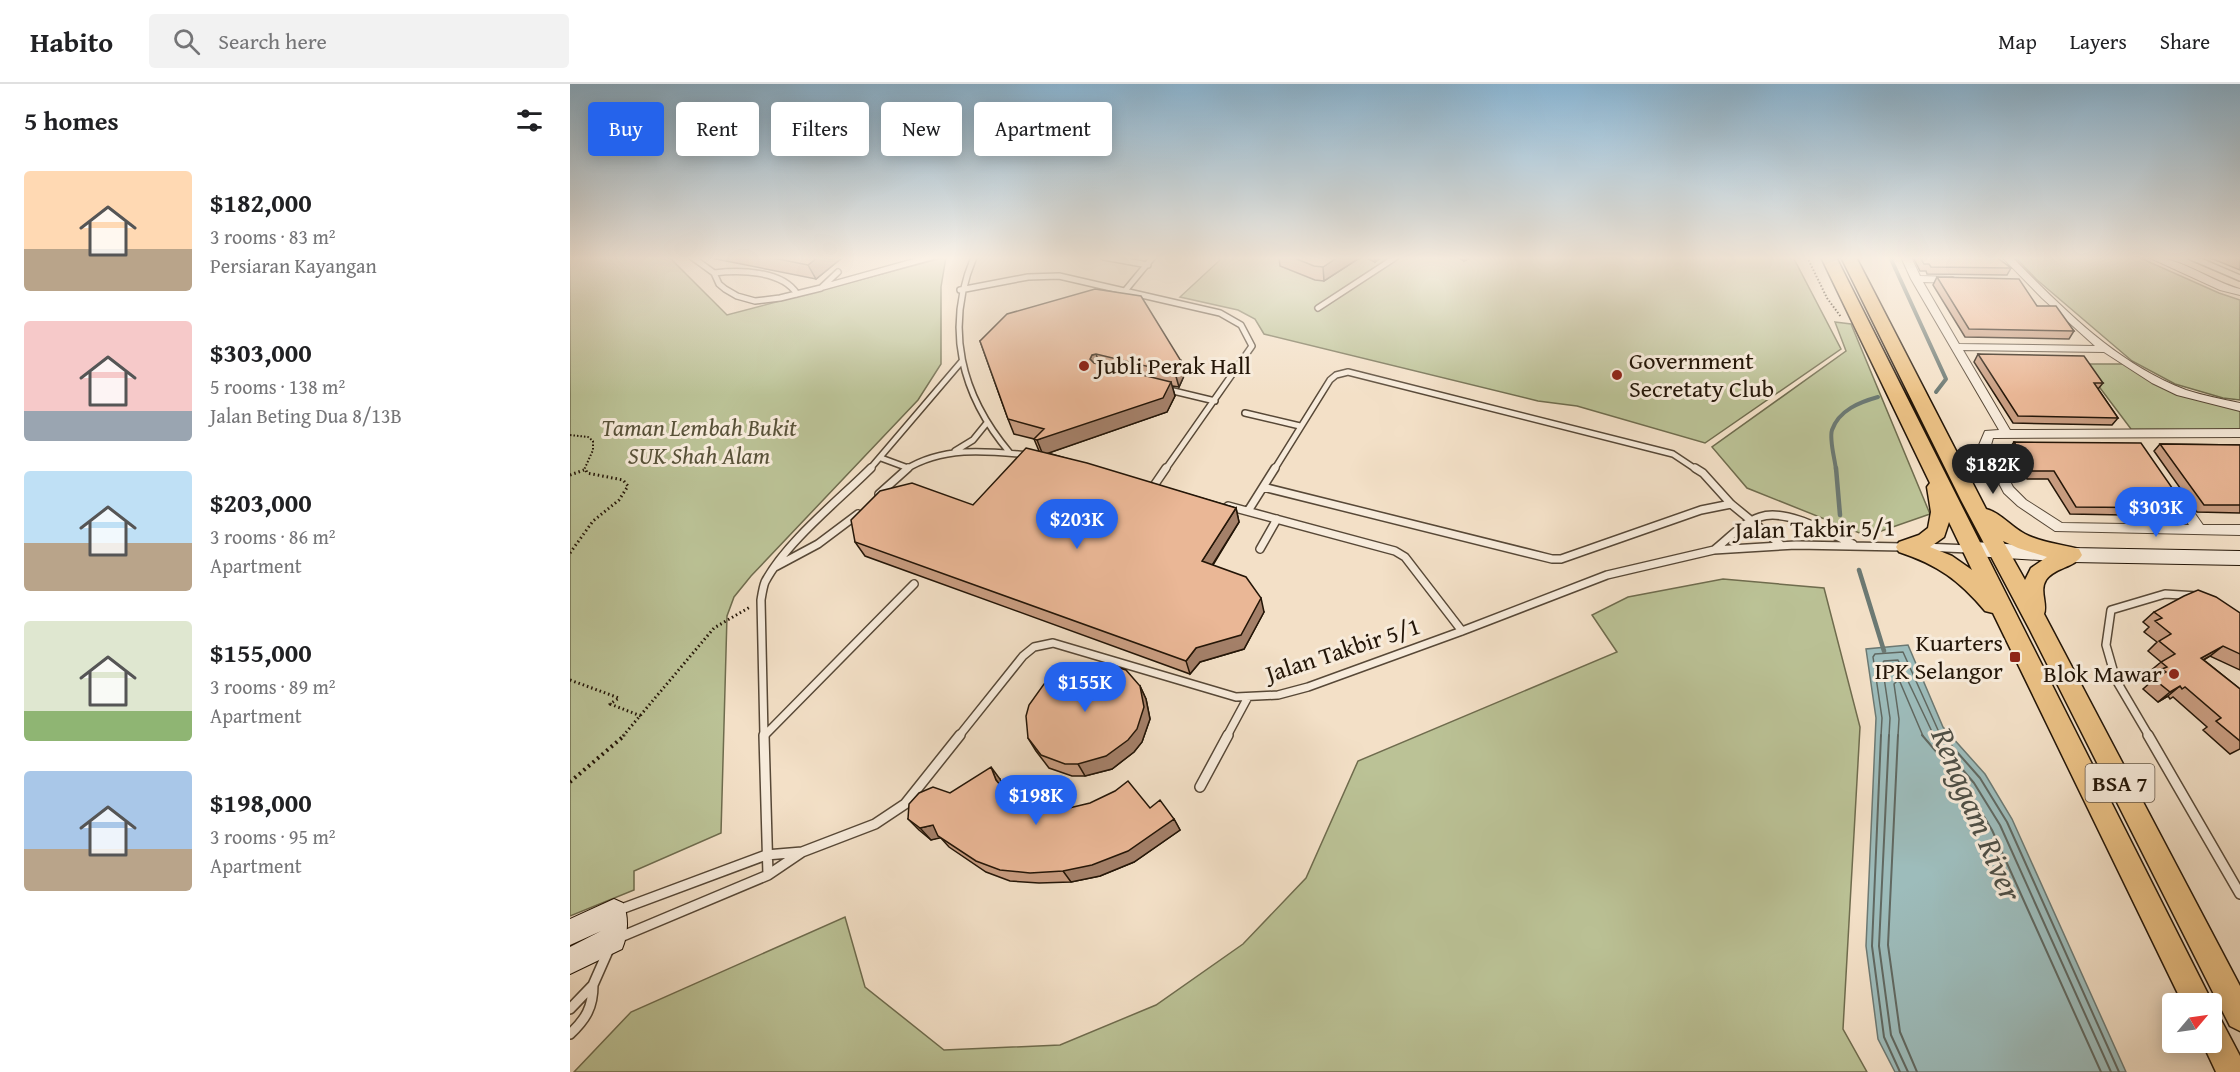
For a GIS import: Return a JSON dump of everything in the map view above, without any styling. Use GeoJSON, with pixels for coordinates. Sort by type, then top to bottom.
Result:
{"type":"FeatureCollection","features":[{"type":"Feature","properties":{"kind":"main road","name":"BSA 7"},"geometry":{"type":"LineString","coordinates":[[1851,303],[1931,464],[1986,550],[2039,626],[2240,1016]]}},
{"type":"Feature","properties":{"kind":"main road","name":"BSA 7"},"geometry":{"type":"LineString","coordinates":[[1871,303],[1971,500],[2010,627],[2193,993]]}},
{"type":"Feature","properties":{"kind":"main road"},"geometry":{"type":"LineString","coordinates":[[1906,547],[1926,540],[1937,532],[1941,512],[1931,464]]}},
{"type":"Feature","properties":{"kind":"main road"},"geometry":{"type":"LineString","coordinates":[[1971,500],[2000,529],[2015,540],[2036,548],[2072,555]]}},
{"type":"Feature","properties":{"kind":"main road"},"geometry":{"type":"LineString","coordinates":[[1906,547],[1934,555],[1961,571],[2010,627]]}},
{"type":"Feature","properties":{"kind":"main road"},"geometry":{"type":"LineString","coordinates":[[2039,626],[2032,600],[2034,578],[2044,567],[2072,555]]}},
{"type":"Feature","properties":{"kind":"main road"},"geometry":{"type":"LineString","coordinates":[[2222,1052],[2232,1072]]}},
{"type":"Feature","properties":{"kind":"street"},"geometry":{"type":"LineString","coordinates":[[1930,303],[2007,434]]}},
{"type":"Feature","properties":{"kind":"street"},"geometry":{"type":"LineString","coordinates":[[2049,303],[2129,365],[2182,393],[2240,407]]}},
{"type":"Feature","properties":{"kind":"street"},"geometry":{"type":"LineString","coordinates":[[1956,347],[2106,349]]}},
{"type":"Feature","properties":{"kind":"street"},"geometry":{"type":"LineString","coordinates":[[2240,434],[2135,438],[1989,434],[1985,445],[2008,490],[2022,503],[2060,528],[2240,530]]}},
{"type":"Feature","properties":{"kind":"street"},"geometry":{"type":"LineString","coordinates":[[2166,482],[2200,530]]}},
{"type":"Feature","properties":{"kind":"street"},"geometry":{"type":"LineString","coordinates":[[1986,550],[2072,555],[2240,558]]}},
{"type":"Feature","properties":{"kind":"street"},"geometry":{"type":"LineString","coordinates":[[570,932],[614,912],[613,940],[570,961]]}},
{"type":"Feature","properties":{"kind":"lane"},"geometry":{"type":"LineString","coordinates":[[960,303],[960,346],[971,393],[986,424],[996,439],[1010,453]]}},
{"type":"Feature","properties":{"kind":"lane"},"geometry":{"type":"LineString","coordinates":[[1153,487],[1252,346],[1249,333],[1243,324],[1220,313],[1175,303]]}},
{"type":"Feature","properties":{"kind":"lane"},"geometry":{"type":"LineString","coordinates":[[1318,308],[1325,303]]}},
{"type":"Feature","properties":{"kind":"lane"},"geometry":{"type":"LineString","coordinates":[[768,874],[761,600],[764,584],[775,567],[803,535],[881,458],[962,361]]}},
{"type":"Feature","properties":{"kind":"lane"},"geometry":{"type":"LineString","coordinates":[[1248,511],[1330,380],[1341,373],[1354,373],[1673,454],[1703,473],[1731,504],[1781,545]]}},
{"type":"Feature","properties":{"kind":"lane"},"geometry":{"type":"LineString","coordinates":[[1157,387],[1215,401]]}},
{"type":"Feature","properties":{"kind":"lane"},"geometry":{"type":"LineString","coordinates":[[1245,413],[1300,426]]}},
{"type":"Feature","properties":{"kind":"lane"},"geometry":{"type":"LineString","coordinates":[[876,497],[908,468],[948,454],[972,442],[986,424]]}},
{"type":"Feature","properties":{"kind":"lane"},"geometry":{"type":"LineString","coordinates":[[948,454],[978,451],[1032,456]]}},
{"type":"Feature","properties":{"kind":"lane"},"geometry":{"type":"LineString","coordinates":[[881,458],[908,468]]}},
{"type":"Feature","properties":{"kind":"lane"},"geometry":{"type":"LineString","coordinates":[[1142,484],[1163,489]]}},
{"type":"Feature","properties":{"kind":"lane"},"geometry":{"type":"LineString","coordinates":[[1263,487],[1552,559],[1561,559],[1701,510],[1731,504]]}},
{"type":"Feature","properties":{"kind":"lane"},"geometry":{"type":"LineString","coordinates":[[1216,503],[1395,551],[1405,558],[1462,631]]}},
{"type":"Feature","properties":{"kind":"lane"},"geometry":{"type":"LineString","coordinates":[[775,567],[827,540],[860,512]]}},
{"type":"Feature","properties":{"kind":"lane"},"geometry":{"type":"LineString","coordinates":[[1714,550],[1750,521],[1762,516],[1778,516],[1859,546]]}},
{"type":"Feature","properties":{"kind":"lane"},"geometry":{"type":"LineString","coordinates":[[1260,549],[1277,519]]}},
{"type":"Feature","properties":{"kind":"lane","name":"Jalan Takbir 5/1"},"geometry":{"type":"LineString","coordinates":[[802,852],[875,824],[905,804],[1023,656],[1034,647],[1053,644],[1236,697],[1278,695],[1308,687],[1462,631],[1607,575],[1714,550],[1781,545],[1986,550]]}},
{"type":"Feature","properties":{"kind":"lane"},"geometry":{"type":"LineString","coordinates":[[764,736],[914,584]]}},
{"type":"Feature","properties":{"kind":"lane"},"geometry":{"type":"LineString","coordinates":[[2204,599],[2186,593],[2137,600],[2111,610],[2106,645],[2115,680],[2240,894]]}},
{"type":"Feature","properties":{"kind":"lane"},"geometry":{"type":"LineString","coordinates":[[1200,787],[1248,697]]}},
{"type":"Feature","properties":{"kind":"lane"},"geometry":{"type":"LineString","coordinates":[[614,912],[766,855],[802,852]]}},
{"type":"Feature","properties":{"kind":"lane"},"geometry":{"type":"LineString","coordinates":[[570,1009],[593,985],[613,940],[768,874],[802,852]]}},
{"type":"Feature","properties":{"kind":"lane"},"geometry":{"type":"LineString","coordinates":[[570,1034],[582,1023],[594,1005],[593,985]]}},
{"type":"Feature","properties":{"kind":"path"},"geometry":{"type":"LineString","coordinates":[[1830,303],[1834,312],[1847,322]]}},
{"type":"Feature","properties":{"kind":"path"},"geometry":{"type":"LineString","coordinates":[[570,435],[588,437],[593,441],[593,450],[584,470],[570,475]]}},
{"type":"Feature","properties":{"kind":"path"},"geometry":{"type":"LineString","coordinates":[[570,553],[582,534],[600,514],[626,494],[628,486],[622,480],[595,476],[584,470]]}},
{"type":"Feature","properties":{"kind":"path"},"geometry":{"type":"LineString","coordinates":[[570,782],[625,735],[714,628],[761,600]]}},
{"type":"Feature","properties":{"kind":"path"},"geometry":{"type":"LineString","coordinates":[[570,680],[619,698],[610,704],[641,716]]}},
{"type":"Feature","properties":{"kind":"green space","name":"Taman Lembah Bukit SUK Shah Alam"},"geometry":{"type":"Polygon","coordinates":[[[570,303],[715,303],[727,315],[772,303],[941,303],[941,364],[918,400],[751,576],[734,597],[727,616],[721,833],[634,871],[634,890],[570,916],[570,303]]]}},
{"type":"Feature","properties":{"kind":"green space","name":"Government Secretaty Club"},"geometry":{"type":"Polygon","coordinates":[[[1207,303],[1817,303],[1841,349],[1705,443],[1577,406],[1538,401],[1264,334],[1255,319],[1238,310],[1207,303]]]}},
{"type":"Feature","properties":{"kind":"green space"},"geometry":{"type":"Polygon","coordinates":[[[2064,303],[2240,303],[2240,400],[2223,398],[2175,384],[2132,361],[2064,303]]]}},
{"type":"Feature","properties":{"kind":"green space"},"geometry":{"type":"Polygon","coordinates":[[[1835,322],[1851,324],[1930,514],[1867,536],[1747,488],[1712,447],[1846,351],[1835,322]]]}},
{"type":"Feature","properties":{"kind":"green space"},"geometry":{"type":"Polygon","coordinates":[[[2082,364],[2123,364],[2181,394],[2240,410],[2240,430],[2131,429],[2082,364]]]}},
{"type":"Feature","properties":{"kind":"green space"},"geometry":{"type":"Polygon","coordinates":[[[1723,579],[1824,588],[1860,727],[1843,1029],[1867,1072],[574,1072],[631,1012],[845,917],[865,987],[944,1050],[1060,1045],[1156,1005],[1243,944],[1306,878],[1358,761],[1617,652],[1592,615],[1628,597],[1723,579]]]}},
{"type":"Feature","properties":{"kind":"water"},"geometry":{"type":"Polygon","coordinates":[[[1908,645],[1943,727],[1985,774],[2012,819],[2126,1072],[1895,1072],[1878,1039],[1866,946],[1876,718],[1866,649],[1908,645]]]}},
{"type":"Feature","properties":{"kind":"building","name":"Jubli Perak Hall"},"geometry":{"type":"Polygon","coordinates":[[[1045,303],[1145,303],[1181,361],[1175,373],[1096,354],[1092,355],[1090,359],[1094,363],[1171,382],[1163,398],[1037,440],[1034,439],[1044,429],[1008,419],[980,341],[1007,314],[1045,303]]]}},
{"type":"Feature","properties":{"kind":"building"},"geometry":{"type":"Polygon","coordinates":[[[1953,303],[2035,303],[2037,306],[2056,306],[2074,331],[1969,329],[1953,303]]]}},
{"type":"Feature","properties":{"kind":"building"},"geometry":{"type":"Polygon","coordinates":[[[1978,354],[2084,356],[2103,383],[2094,383],[2118,418],[2018,416],[1978,354]]]}},
{"type":"Feature","properties":{"kind":"building"},"geometry":{"type":"Polygon","coordinates":[[[2014,442],[2141,443],[2186,508],[2076,507],[2054,471],[2032,471],[2014,442]]]}},
{"type":"Feature","properties":{"kind":"building"},"geometry":{"type":"Polygon","coordinates":[[[2160,444],[2240,445],[2240,505],[2204,505],[2160,444]]]}},
{"type":"Feature","properties":{"kind":"building"},"geometry":{"type":"Polygon","coordinates":[[[1026,448],[1087,463],[1236,508],[1202,561],[1246,577],[1261,598],[1241,635],[1196,648],[1186,661],[855,542],[851,520],[880,491],[912,483],[973,505],[1026,448]]]}},
{"type":"Feature","properties":{"kind":"building","name":"Blok Mawar"},"geometry":{"type":"Polygon","coordinates":[[[2198,590],[2216,597],[2240,613],[2240,654],[2223,646],[2201,658],[2240,689],[2240,741],[2216,721],[2221,718],[2185,687],[2182,689],[2180,686],[2170,692],[2154,679],[2166,672],[2162,669],[2167,667],[2161,662],[2175,654],[2159,641],[2171,634],[2155,621],[2162,618],[2154,612],[2198,590]]]}},
{"type":"Feature","properties":{"kind":"building"},"geometry":{"type":"Polygon","coordinates":[[[1092,663],[1104,663],[1126,670],[1140,686],[1144,707],[1137,729],[1128,740],[1106,756],[1078,764],[1065,764],[1041,755],[1028,738],[1026,716],[1029,705],[1044,684],[1066,669],[1092,663]]]}},
{"type":"Feature","properties":{"kind":"building"},"geometry":{"type":"Polygon","coordinates":[[[991,767],[996,780],[1007,793],[1024,804],[1043,809],[1065,809],[1090,803],[1115,791],[1128,781],[1150,808],[1160,800],[1174,819],[1128,851],[1092,865],[1063,871],[1030,873],[1000,870],[976,861],[938,836],[933,825],[920,828],[908,819],[909,804],[919,793],[933,787],[950,793],[991,767]]]}},
{"type":"Feature","properties":{"kind":"waterway","name":"Renggam River"},"geometry":{"type":"LineString","coordinates":[[1911,303],[1946,379],[1936,392]]}},
{"type":"Feature","properties":{"kind":"waterway","name":"Renggam River"},"geometry":{"type":"LineString","coordinates":[[1836,470],[1831,439],[1835,423],[1851,408],[1878,397]]}},
{"type":"Feature","properties":{"kind":"waterway","name":"Renggam River"},"geometry":{"type":"LineString","coordinates":[[1836,468],[1840,515]]}},
{"type":"Feature","properties":{"kind":"waterway","name":"Renggam River"},"geometry":{"type":"LineString","coordinates":[[1859,570],[1884,651]]}},
{"type":"Feature","properties":{"kind":"place","name":"Jubli Perak Hall"},"geometry":{"type":"Point","coordinates":[1084,366]}},
{"type":"Feature","properties":{"kind":"place","name":"Government Secretaty Club"},"geometry":{"type":"Point","coordinates":[1617,375]}},
{"type":"Feature","properties":{"kind":"place","name":"Kuarters IPK Selangor"},"geometry":{"type":"Point","coordinates":[2015,657]}},
{"type":"Feature","properties":{"kind":"place","name":"Blok Mawar"},"geometry":{"type":"Point","coordinates":[2174,674]}}]}
